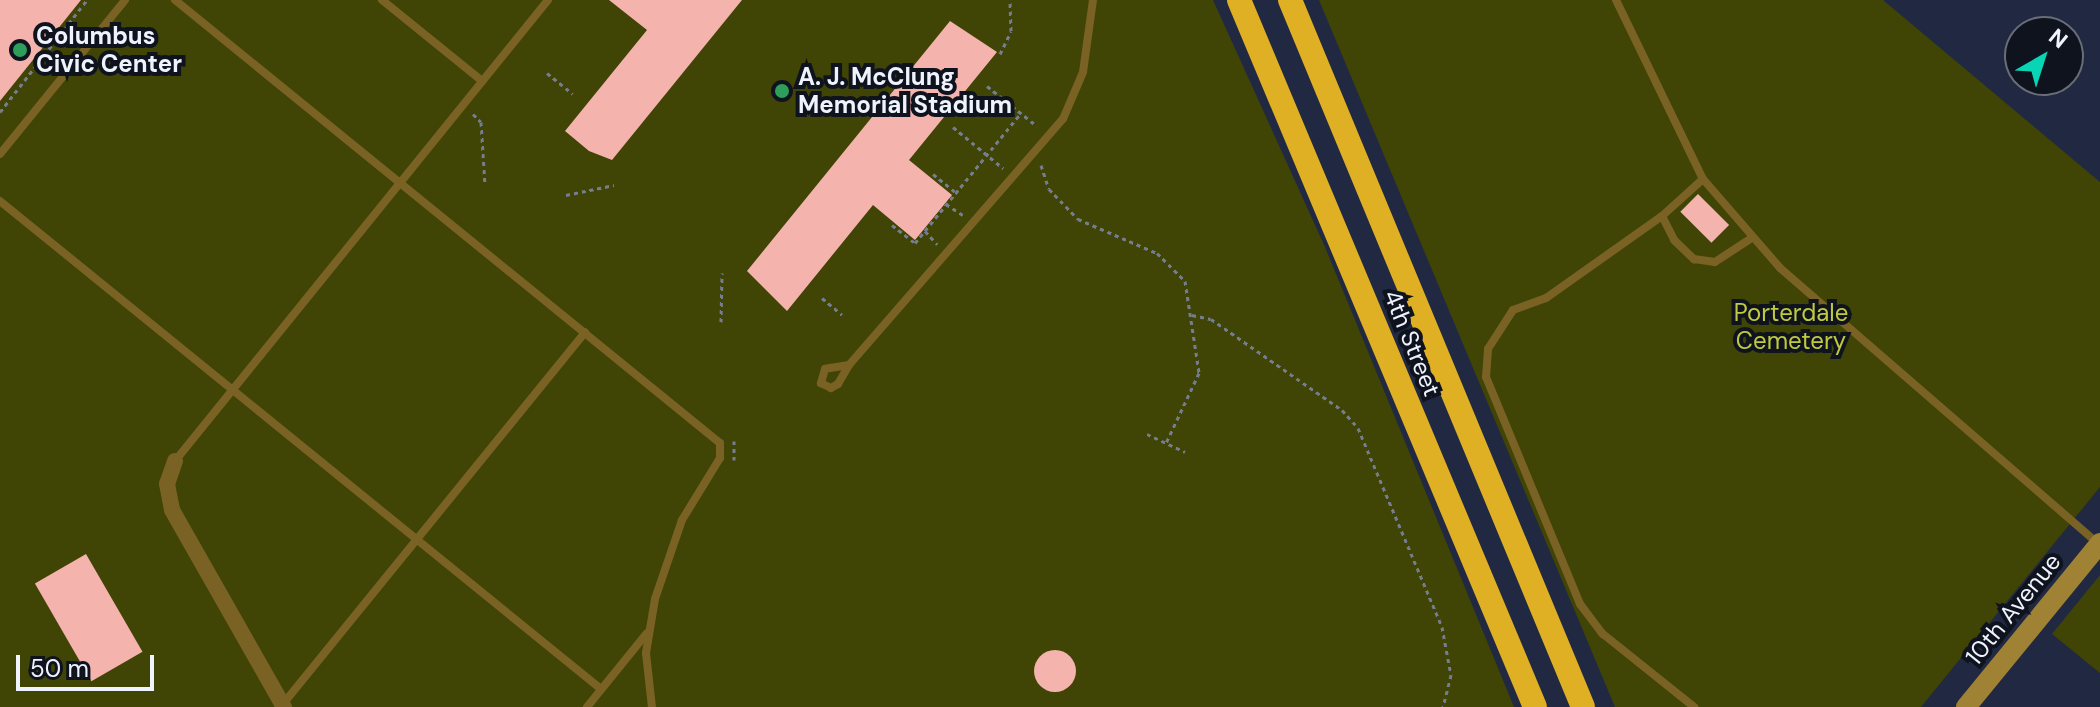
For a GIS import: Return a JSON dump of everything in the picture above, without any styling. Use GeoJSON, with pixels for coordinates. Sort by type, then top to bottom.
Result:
{"type":"FeatureCollection","features":[{"type":"Feature","properties":{"kind":"highway","name":"4th Street"},"geometry":{"type":"LineString","coordinates":[[1239,0],[1535,707]]}},
{"type":"Feature","properties":{"kind":"highway","name":"4th Street"},"geometry":{"type":"LineString","coordinates":[[1290,0],[1583,707]]}},
{"type":"Feature","properties":{"kind":"main road","name":"10th Avenue"},"geometry":{"type":"LineString","coordinates":[[1966,707],[2100,544]]}},
{"type":"Feature","properties":{"kind":"street"},"geometry":{"type":"LineString","coordinates":[[175,461],[167,490],[175,519],[284,706]]}},
{"type":"Feature","properties":{"kind":"lane"},"geometry":{"type":"LineString","coordinates":[[0,154],[125,0]]}},
{"type":"Feature","properties":{"kind":"lane"},"geometry":{"type":"LineString","coordinates":[[175,0],[722,446],[720,458],[672,543],[649,631],[652,707]]}},
{"type":"Feature","properties":{"kind":"lane"},"geometry":{"type":"LineString","coordinates":[[382,0],[482,81]]}},
{"type":"Feature","properties":{"kind":"lane"},"geometry":{"type":"LineString","coordinates":[[175,461],[548,0]]}},
{"type":"Feature","properties":{"kind":"lane"},"geometry":{"type":"LineString","coordinates":[[849,365],[1036,155],[1070,108],[1083,72],[1093,0]]}},
{"type":"Feature","properties":{"kind":"lane"},"geometry":{"type":"LineString","coordinates":[[1616,0],[1703,179],[1780,268],[2100,544]]}},
{"type":"Feature","properties":{"kind":"lane"},"geometry":{"type":"LineString","coordinates":[[1694,707],[1603,634],[1580,604],[1486,377],[1488,349],[1513,310],[1546,298],[1662,216],[1703,179]]}},
{"type":"Feature","properties":{"kind":"lane"},"geometry":{"type":"LineString","coordinates":[[0,201],[601,689]]}},
{"type":"Feature","properties":{"kind":"lane"},"geometry":{"type":"LineString","coordinates":[[1662,216],[1674,240],[1694,259],[1715,262],[1753,237]]}},
{"type":"Feature","properties":{"kind":"lane"},"geometry":{"type":"LineString","coordinates":[[284,706],[585,332]]}},
{"type":"Feature","properties":{"kind":"lane"},"geometry":{"type":"LineString","coordinates":[[587,707],[649,631]]}},
{"type":"Feature","properties":{"kind":"path"},"geometry":{"type":"LineString","coordinates":[[0,112],[87,0]]}},
{"type":"Feature","properties":{"kind":"path"},"geometry":{"type":"LineString","coordinates":[[1000,54],[1011,31],[1010,0]]}},
{"type":"Feature","properties":{"kind":"path"},"geometry":{"type":"LineString","coordinates":[[547,73],[573,94]]}},
{"type":"Feature","properties":{"kind":"path"},"geometry":{"type":"LineString","coordinates":[[987,86],[1049,137]]}},
{"type":"Feature","properties":{"kind":"path"},"geometry":{"type":"LineString","coordinates":[[892,225],[915,243],[1021,113]]}},
{"type":"Feature","properties":{"kind":"path"},"geometry":{"type":"LineString","coordinates":[[474,114],[481,122],[485,185]]}},
{"type":"Feature","properties":{"kind":"path"},"geometry":{"type":"LineString","coordinates":[[953,127],[1016,178]]}},
{"type":"Feature","properties":{"kind":"path"},"geometry":{"type":"LineString","coordinates":[[1036,155],[1049,189],[1065,208],[1093,228],[1157,253],[1179,272],[1192,315],[1199,373],[1166,443]]}},
{"type":"Feature","properties":{"kind":"path"},"geometry":{"type":"LineString","coordinates":[[933,174],[956,193]]}},
{"type":"Feature","properties":{"kind":"path"},"geometry":{"type":"LineString","coordinates":[[566,195],[614,185]]}},
{"type":"Feature","properties":{"kind":"path"},"geometry":{"type":"LineString","coordinates":[[721,322],[722,273]]}},
{"type":"Feature","properties":{"kind":"path"},"geometry":{"type":"LineString","coordinates":[[822,298],[842,315]]}},
{"type":"Feature","properties":{"kind":"path"},"geometry":{"type":"LineString","coordinates":[[1192,315],[1211,319],[1342,410],[1358,428],[1442,627],[1451,675],[1443,707]]}},
{"type":"Feature","properties":{"kind":"path"},"geometry":{"type":"LineString","coordinates":[[1147,434],[1185,452]]}},
{"type":"Feature","properties":{"kind":"path"},"geometry":{"type":"LineString","coordinates":[[732,465],[734,441]]}},
{"type":"Feature","properties":{"kind":"green space"},"geometry":{"type":"Polygon","coordinates":[[[0,0],[1213,0],[1325,247],[1514,707],[0,707],[0,0]]]}},
{"type":"Feature","properties":{"kind":"green space","name":"Porterdale Cemetery"},"geometry":{"type":"Polygon","coordinates":[[[1319,0],[1883,0],[2100,182],[2100,487],[1921,707],[1615,707],[1319,0]]]}},
{"type":"Feature","properties":{"kind":"green space"},"geometry":{"type":"Polygon","coordinates":[[[2100,575],[2100,673],[2052,634],[2100,575]]]}},
{"type":"Feature","properties":{"kind":"building","name":"Columbus Civic Center"},"geometry":{"type":"Polygon","coordinates":[[[0,0],[81,0],[0,101],[0,0]]]}},
{"type":"Feature","properties":{"kind":"building"},"geometry":{"type":"Polygon","coordinates":[[[609,0],[742,0],[612,160],[589,151],[565,131],[647,30],[609,0]]]}},
{"type":"Feature","properties":{"kind":"building"},"geometry":{"type":"Polygon","coordinates":[[[950,21],[997,52],[909,160],[952,195],[915,240],[873,205],[787,311],[747,271],[950,21]]]}},
{"type":"Feature","properties":{"kind":"building"},"geometry":{"type":"Polygon","coordinates":[[[1698,194],[1729,225],[1711,243],[1680,212],[1698,194]]]}},
{"type":"Feature","properties":{"kind":"building"},"geometry":{"type":"Polygon","coordinates":[[[86,554],[142,652],[91,681],[35,584],[86,554]]]}},
{"type":"Feature","properties":{"kind":"building"},"geometry":{"type":"Polygon","coordinates":[[[1055,650],[1070,656],[1076,671],[1070,686],[1055,692],[1040,686],[1034,671],[1040,656],[1055,650]]]}},
{"type":"Feature","properties":{"kind":"place","name":"Columbus Civic Center"},"geometry":{"type":"Point","coordinates":[20,50]}},
{"type":"Feature","properties":{"kind":"place","name":"A. J. McClung Memorial Stadium"},"geometry":{"type":"Point","coordinates":[782,91]}}]}
